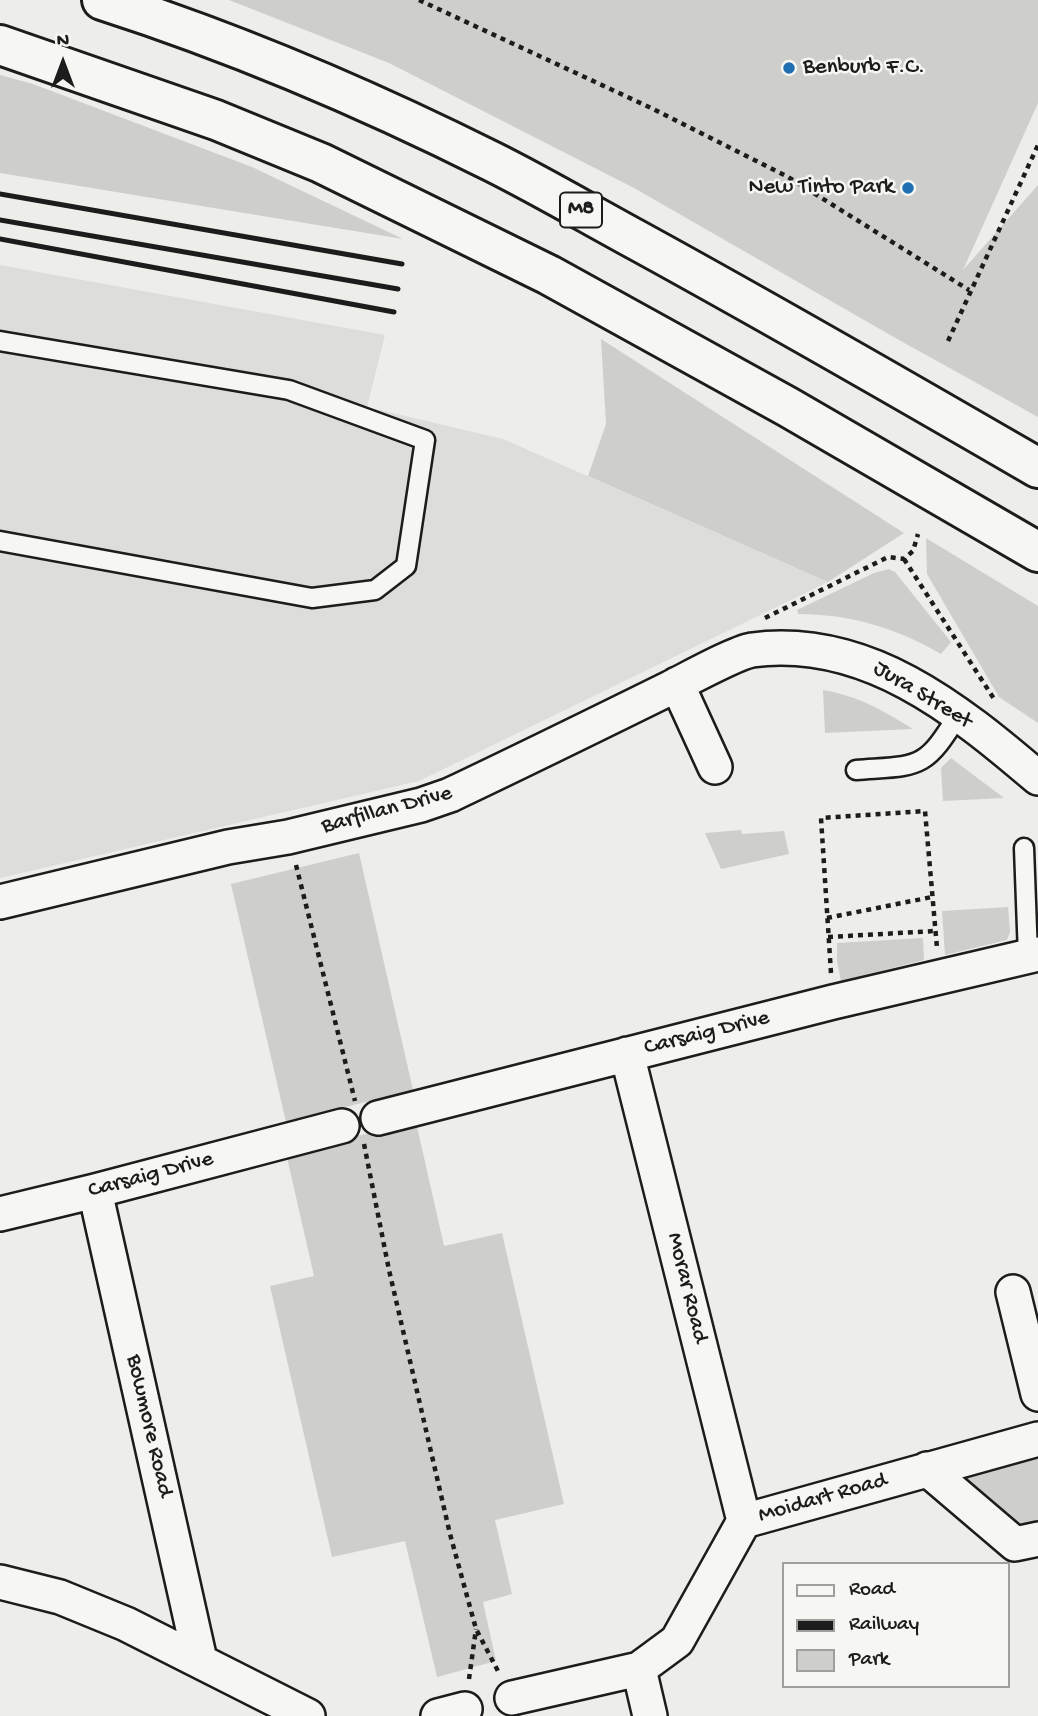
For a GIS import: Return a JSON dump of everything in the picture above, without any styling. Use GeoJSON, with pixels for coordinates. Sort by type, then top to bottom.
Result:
{"type":"FeatureCollection","features":[{"type":"Feature","properties":{"kind":"highway","name":"M8"},"geometry":{"type":"LineString","coordinates":[[102,0],[152,16],[274,63],[403,119],[495,163],[744,299],[1038,468]]}},
{"type":"Feature","properties":{"kind":"highway"},"geometry":{"type":"LineString","coordinates":[[0,46],[216,120],[321,163],[549,275],[788,407],[1038,552]]}},
{"type":"Feature","properties":{"kind":"highway"},"geometry":{"type":"LineString","coordinates":[[788,407],[890,481],[1038,580]]}},
{"type":"Feature","properties":{"kind":"street","name":"Jura Street"},"geometry":{"type":"LineString","coordinates":[[749,650],[786,649],[848,656],[896,675],[998,744],[1038,778]]}},
{"type":"Feature","properties":{"kind":"street","name":"Barfillan Drive"},"geometry":{"type":"LineString","coordinates":[[0,902],[229,847],[288,837],[450,796],[749,650]]}},
{"type":"Feature","properties":{"kind":"street"},"geometry":{"type":"LineString","coordinates":[[677,684],[715,767]]}},
{"type":"Feature","properties":{"kind":"street","name":"Carsaig Drive"},"geometry":{"type":"LineString","coordinates":[[0,1214],[833,1002],[1033,955]]}},
{"type":"Feature","properties":{"kind":"street","name":"Morar Road"},"geometry":{"type":"LineString","coordinates":[[627,1054],[744,1521]]}},
{"type":"Feature","properties":{"kind":"street","name":"Bowmore Road"},"geometry":{"type":"LineString","coordinates":[[95,1191],[200,1660]]}},
{"type":"Feature","properties":{"kind":"street"},"geometry":{"type":"LineString","coordinates":[[1013,1292],[1038,1394]]}},
{"type":"Feature","properties":{"kind":"street","name":"Moidart Road"},"geometry":{"type":"LineString","coordinates":[[639,1669],[677,1641],[744,1521],[1038,1439]]}},
{"type":"Feature","properties":{"kind":"street"},"geometry":{"type":"LineString","coordinates":[[928,1469],[1015,1544],[1038,1539]]}},
{"type":"Feature","properties":{"kind":"street"},"geometry":{"type":"LineString","coordinates":[[0,1582],[60,1597],[126,1624],[308,1716]]}},
{"type":"Feature","properties":{"kind":"street"},"geometry":{"type":"LineString","coordinates":[[512,1698],[639,1669],[650,1716]]}},
{"type":"Feature","properties":{"kind":"lane"},"geometry":{"type":"LineString","coordinates":[[0,341],[289,390],[425,440],[406,566],[375,590],[312,598],[0,541]]}},
{"type":"Feature","properties":{"kind":"lane"},"geometry":{"type":"LineString","coordinates":[[856,770],[905,766],[921,761],[940,746],[958,715]]}},
{"type":"Feature","properties":{"kind":"lane"},"geometry":{"type":"LineString","coordinates":[[1024,848],[1033,955]]}},
{"type":"Feature","properties":{"kind":"path"},"geometry":{"type":"LineString","coordinates":[[419,0],[649,107],[788,177],[969,290]]}},
{"type":"Feature","properties":{"kind":"path"},"geometry":{"type":"LineString","coordinates":[[948,341],[969,290],[1038,145]]}},
{"type":"Feature","properties":{"kind":"path"},"geometry":{"type":"LineString","coordinates":[[749,650],[764,619],[888,557],[904,559],[913,551],[918,534]]}},
{"type":"Feature","properties":{"kind":"path"},"geometry":{"type":"LineString","coordinates":[[904,559],[1001,709]]}},
{"type":"Feature","properties":{"kind":"path"},"geometry":{"type":"LineString","coordinates":[[833,1002],[821,818],[925,811],[940,976]]}},
{"type":"Feature","properties":{"kind":"path"},"geometry":{"type":"LineString","coordinates":[[304,897],[360,1122],[389,1270],[447,1521],[476,1629],[512,1698]]}},
{"type":"Feature","properties":{"kind":"path"},"geometry":{"type":"LineString","coordinates":[[827,918],[932,897]]}},
{"type":"Feature","properties":{"kind":"path"},"geometry":{"type":"LineString","coordinates":[[828,937],[935,931]]}},
{"type":"Feature","properties":{"kind":"path"},"geometry":{"type":"LineString","coordinates":[[452,1713],[476,1629]]}},
{"type":"Feature","properties":{"kind":"shaded area"},"geometry":{"type":"Polygon","coordinates":[[[0,265],[385,335],[367,407],[503,439],[828,582],[419,781],[0,878],[0,265]]]}},
{"type":"Feature","properties":{"kind":"green space"},"geometry":{"type":"Polygon","coordinates":[[[229,0],[1038,0],[1038,103],[963,270],[1038,185],[1038,417],[634,188],[389,63],[229,0]]]}},
{"type":"Feature","properties":{"kind":"green space"},"geometry":{"type":"Polygon","coordinates":[[[0,75],[33,84],[252,167],[403,239],[0,173],[0,75]]]}},
{"type":"Feature","properties":{"kind":"green space"},"geometry":{"type":"Polygon","coordinates":[[[601,339],[904,533],[828,582],[588,476],[606,424],[601,339]]]}},
{"type":"Feature","properties":{"kind":"green space"},"geometry":{"type":"Polygon","coordinates":[[[926,538],[1038,606],[1038,723],[999,697],[927,574],[926,538]]]}},
{"type":"Feature","properties":{"kind":"green space"},"geometry":{"type":"Polygon","coordinates":[[[889,569],[895,572],[951,642],[941,654],[872,624],[836,617],[798,614],[797,610],[874,573],[889,569]]]}},
{"type":"Feature","properties":{"kind":"green space"},"geometry":{"type":"Polygon","coordinates":[[[823,690],[870,705],[913,729],[825,733],[823,690]]]}},
{"type":"Feature","properties":{"kind":"green space"},"geometry":{"type":"Polygon","coordinates":[[[951,758],[1004,798],[943,801],[941,768],[951,758]]]}},
{"type":"Feature","properties":{"kind":"green space"},"geometry":{"type":"Polygon","coordinates":[[[741,830],[742,834],[784,831],[789,854],[721,869],[705,833],[741,830]]]}},
{"type":"Feature","properties":{"kind":"green space"},"geometry":{"type":"Polygon","coordinates":[[[359,853],[413,1090],[286,1122],[231,884],[359,853]]]}},
{"type":"Feature","properties":{"kind":"green space"},"geometry":{"type":"Polygon","coordinates":[[[1008,907],[1010,932],[1007,940],[945,955],[942,911],[1008,907]]]}},
{"type":"Feature","properties":{"kind":"green space"},"geometry":{"type":"Polygon","coordinates":[[[923,938],[924,960],[841,981],[837,943],[923,938]]]}},
{"type":"Feature","properties":{"kind":"green space"},"geometry":{"type":"Polygon","coordinates":[[[416,1122],[444,1246],[502,1233],[564,1504],[495,1520],[512,1594],[483,1602],[496,1661],[437,1677],[405,1541],[332,1557],[270,1286],[314,1276],[286,1153],[416,1122]]]}},
{"type":"Feature","properties":{"kind":"green space"},"geometry":{"type":"Polygon","coordinates":[[[1038,1439],[1038,1539],[927,1469],[1038,1439]]]}},
{"type":"Feature","properties":{"kind":"railway"},"geometry":{"type":"LineString","coordinates":[[0,194],[402,264]]}},
{"type":"Feature","properties":{"kind":"railway"},"geometry":{"type":"LineString","coordinates":[[0,220],[398,289]]}},
{"type":"Feature","properties":{"kind":"railway"},"geometry":{"type":"LineString","coordinates":[[0,239],[394,312]]}},
{"type":"Feature","properties":{"kind":"place","name":"Benburb F.C."},"geometry":{"type":"Point","coordinates":[789,68]}},
{"type":"Feature","properties":{"kind":"place","name":"New Tinto Park"},"geometry":{"type":"Point","coordinates":[908,188]}}]}
